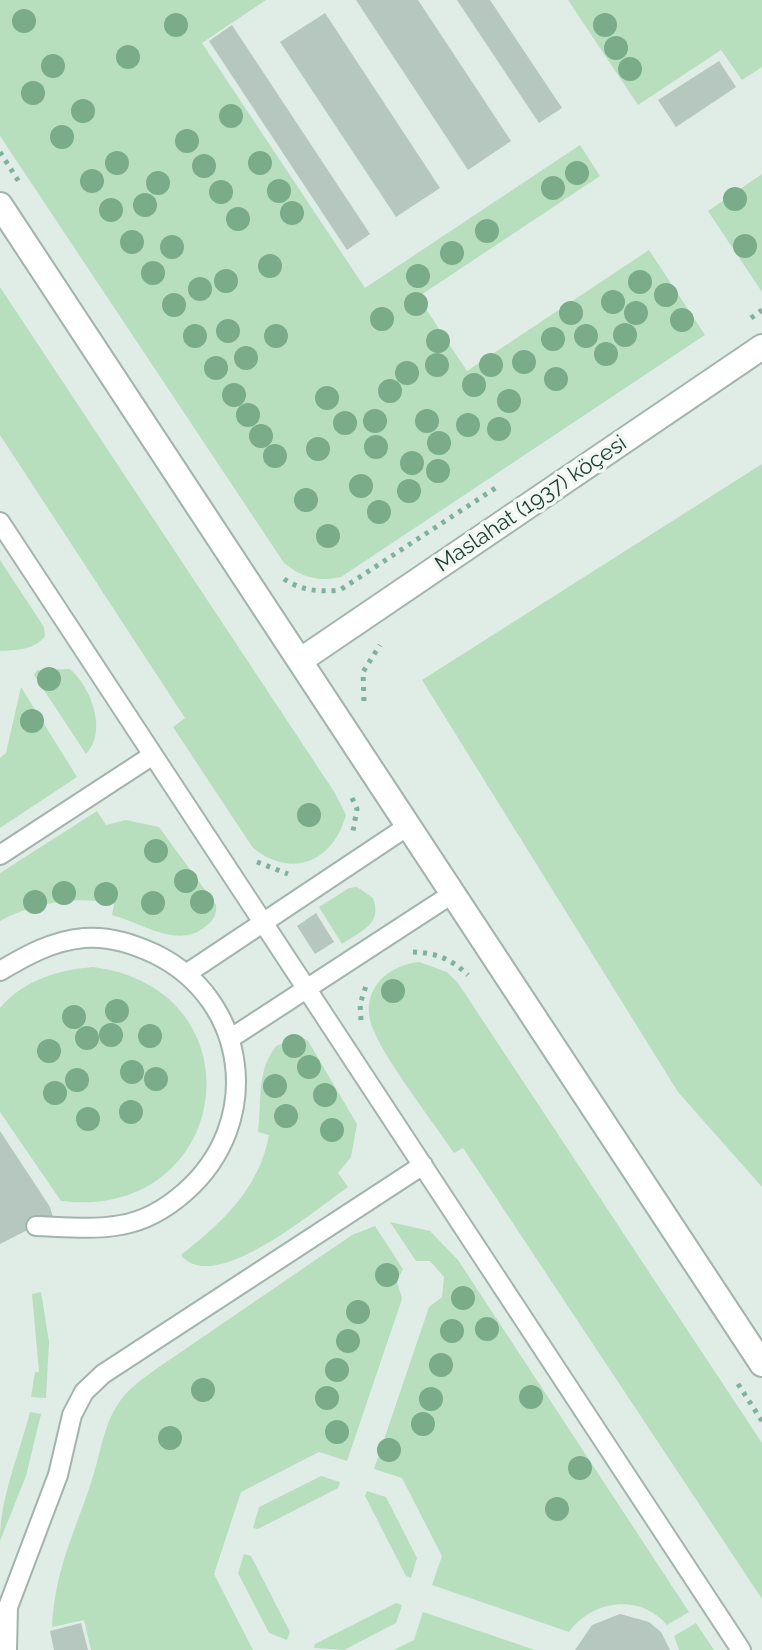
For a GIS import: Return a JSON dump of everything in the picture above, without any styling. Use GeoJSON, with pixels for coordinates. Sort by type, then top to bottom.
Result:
{"type":"FeatureCollection","features":[{"type":"Feature","properties":{"kind":"street"},"geometry":{"type":"LineString","coordinates":[[0,205],[762,1364]]}},
{"type":"Feature","properties":{"kind":"street","name":"Maslahat (1937) köçesi"},"geometry":{"type":"LineString","coordinates":[[301,660],[762,347]]}},
{"type":"Feature","properties":{"kind":"lane"},"geometry":{"type":"LineString","coordinates":[[0,522],[741,1650]]}},
{"type":"Feature","properties":{"kind":"lane"},"geometry":{"type":"LineString","coordinates":[[0,855],[153,755]]}},
{"type":"Feature","properties":{"kind":"lane"},"geometry":{"type":"LineString","coordinates":[[186,974],[408,826]]}},
{"type":"Feature","properties":{"kind":"lane"},"geometry":{"type":"LineString","coordinates":[[231,1038],[452,894]]}},
{"type":"Feature","properties":{"kind":"lane"},"geometry":{"type":"LineString","coordinates":[[0,971],[37,948],[85,938],[133,943],[176,965],[186,974],[210,999],[231,1038],[237,1089],[227,1135],[203,1176],[167,1207],[123,1225],[36,1226]]}},
{"type":"Feature","properties":{"kind":"lane"},"geometry":{"type":"LineString","coordinates":[[7,1650],[8,1607],[58,1475],[72,1415],[84,1392],[103,1374],[423,1165]]}},
{"type":"Feature","properties":{"kind":"path"},"geometry":{"type":"LineString","coordinates":[[0,152],[26,191]]}},
{"type":"Feature","properties":{"kind":"path"},"geometry":{"type":"LineString","coordinates":[[280,575],[301,589],[320,592],[340,590],[508,480]]}},
{"type":"Feature","properties":{"kind":"path"},"geometry":{"type":"LineString","coordinates":[[370,712],[363,698],[363,672],[368,659],[388,639]]}},
{"type":"Feature","properties":{"kind":"path"},"geometry":{"type":"LineString","coordinates":[[346,842],[354,830],[357,809],[349,791]]}},
{"type":"Feature","properties":{"kind":"path"},"geometry":{"type":"LineString","coordinates":[[254,859],[263,867],[288,875],[301,871]]}},
{"type":"Feature","properties":{"kind":"path"},"geometry":{"type":"LineString","coordinates":[[406,954],[435,953],[453,961],[477,988]]}},
{"type":"Feature","properties":{"kind":"path"},"geometry":{"type":"LineString","coordinates":[[365,1030],[360,1004],[372,975]]}},
{"type":"Feature","properties":{"kind":"path"},"geometry":{"type":"LineString","coordinates":[[736,1381],[762,1421]]}},
{"type":"Feature","properties":{"kind":"green space"},"geometry":{"type":"Polygon","coordinates":[[[0,0],[266,0],[202,43],[365,288],[580,145],[600,176],[418,297],[467,371],[649,250],[705,335],[341,577],[318,579],[298,572],[284,563],[0,136],[0,0]]]}},
{"type":"Feature","properties":{"kind":"green space"},"geometry":{"type":"Polygon","coordinates":[[[568,0],[762,0],[762,67],[742,80],[721,50],[638,105],[568,0]]]}},
{"type":"Feature","properties":{"kind":"green space"},"geometry":{"type":"Polygon","coordinates":[[[762,174],[762,292],[708,211],[762,174]]]}},
{"type":"Feature","properties":{"kind":"green space"},"geometry":{"type":"Polygon","coordinates":[[[0,287],[335,793],[346,815],[340,831],[321,854],[309,861],[282,863],[253,848],[173,727],[185,718],[0,435],[0,287]]]}},
{"type":"Feature","properties":{"kind":"green space"},"geometry":{"type":"Polygon","coordinates":[[[762,464],[762,1187],[678,1092],[422,680],[762,464]]]}},
{"type":"Feature","properties":{"kind":"green space"},"geometry":{"type":"Polygon","coordinates":[[[0,560],[44,627],[45,636],[31,647],[0,651],[0,560]]]}},
{"type":"Feature","properties":{"kind":"green space"},"geometry":{"type":"Polygon","coordinates":[[[70,669],[84,687],[94,710],[96,734],[86,754],[34,675],[37,670],[70,669]]]}},
{"type":"Feature","properties":{"kind":"green space"},"geometry":{"type":"Polygon","coordinates":[[[21,687],[77,777],[0,828],[0,758],[6,753],[21,687]]]}},
{"type":"Feature","properties":{"kind":"green space"},"geometry":{"type":"Polygon","coordinates":[[[97,811],[106,825],[126,820],[159,827],[216,905],[215,914],[206,926],[184,936],[172,935],[112,915],[114,904],[85,900],[41,905],[0,921],[0,873],[97,811]]]}},
{"type":"Feature","properties":{"kind":"green space"},"geometry":{"type":"Polygon","coordinates":[[[357,887],[373,898],[375,914],[373,921],[363,931],[342,944],[319,907],[349,888],[357,887]]]}},
{"type":"Feature","properties":{"kind":"green space"},"geometry":{"type":"Polygon","coordinates":[[[419,962],[447,972],[458,983],[762,1443],[762,1599],[463,1148],[454,1153],[383,1049],[370,1020],[370,997],[388,973],[419,962]]]}},
{"type":"Feature","properties":{"kind":"green space"},"geometry":{"type":"Polygon","coordinates":[[[93,967],[148,984],[184,1016],[203,1056],[206,1100],[192,1142],[163,1176],[119,1198],[61,1201],[0,1112],[0,1008],[20,990],[42,978],[93,967]]]}},
{"type":"Feature","properties":{"kind":"green space"},"geometry":{"type":"Polygon","coordinates":[[[301,1037],[308,1041],[357,1124],[351,1157],[338,1173],[348,1187],[265,1245],[217,1265],[196,1265],[181,1255],[237,1203],[257,1172],[264,1154],[269,1135],[258,1132],[265,1066],[276,1046],[301,1037]]]}},
{"type":"Feature","properties":{"kind":"green space"},"geometry":{"type":"Polygon","coordinates":[[[390,1222],[430,1231],[458,1260],[689,1612],[667,1625],[644,1608],[616,1604],[590,1613],[569,1632],[432,1585],[442,1556],[402,1478],[374,1469],[429,1307],[442,1297],[444,1277],[430,1261],[416,1261],[390,1222]]]}},
{"type":"Feature","properties":{"kind":"green space"},"geometry":{"type":"Polygon","coordinates":[[[375,1226],[403,1269],[397,1281],[402,1299],[347,1461],[319,1452],[241,1492],[214,1574],[253,1650],[91,1650],[84,1620],[52,1627],[62,1566],[106,1429],[122,1398],[159,1367],[352,1235],[375,1226]]]}},
{"type":"Feature","properties":{"kind":"green space"},"geometry":{"type":"Polygon","coordinates":[[[41,1292],[49,1342],[46,1398],[31,1397],[35,1372],[39,1372],[32,1294],[41,1292]]]}},
{"type":"Feature","properties":{"kind":"green space"},"geometry":{"type":"Polygon","coordinates":[[[30,1412],[41,1414],[26,1476],[0,1541],[7,1492],[30,1412]]]}},
{"type":"Feature","properties":{"kind":"green space"},"geometry":{"type":"Polygon","coordinates":[[[321,1476],[340,1482],[338,1488],[258,1529],[253,1528],[259,1507],[321,1476]]]}},
{"type":"Feature","properties":{"kind":"green space"},"geometry":{"type":"Polygon","coordinates":[[[367,1491],[386,1497],[417,1558],[411,1578],[406,1576],[365,1496],[367,1491]]]}},
{"type":"Feature","properties":{"kind":"green space"},"geometry":{"type":"Polygon","coordinates":[[[244,1554],[251,1556],[290,1632],[287,1640],[269,1633],[238,1573],[244,1554]]]}},
{"type":"Feature","properties":{"kind":"green space"},"geometry":{"type":"Polygon","coordinates":[[[396,1603],[402,1605],[396,1623],[344,1650],[314,1648],[315,1644],[396,1603]]]}},
{"type":"Feature","properties":{"kind":"green space"},"geometry":{"type":"Polygon","coordinates":[[[423,1612],[535,1650],[394,1650],[414,1640],[423,1612]]]}},
{"type":"Feature","properties":{"kind":"green space"},"geometry":{"type":"Polygon","coordinates":[[[696,1623],[714,1650],[679,1650],[674,1636],[696,1623]]]}},
{"type":"Feature","properties":{"kind":"building"},"geometry":{"type":"Polygon","coordinates":[[[356,0],[418,0],[511,141],[468,170],[356,0]]]}},
{"type":"Feature","properties":{"kind":"building"},"geometry":{"type":"Polygon","coordinates":[[[457,0],[490,0],[562,108],[539,123],[457,0]]]}},
{"type":"Feature","properties":{"kind":"building"},"geometry":{"type":"Polygon","coordinates":[[[325,13],[440,188],[396,217],[280,42],[325,13]]]}},
{"type":"Feature","properties":{"kind":"building"},"geometry":{"type":"Polygon","coordinates":[[[232,25],[370,234],[347,250],[209,41],[232,25]]]}},
{"type":"Feature","properties":{"kind":"building"},"geometry":{"type":"Polygon","coordinates":[[[719,61],[736,87],[676,127],[658,100],[719,61]]]}},
{"type":"Feature","properties":{"kind":"building"},"geometry":{"type":"Polygon","coordinates":[[[316,913],[334,942],[315,954],[297,926],[316,913]]]}},
{"type":"Feature","properties":{"kind":"building"},"geometry":{"type":"Polygon","coordinates":[[[0,1131],[50,1207],[53,1217],[0,1244],[0,1131]]]}},
{"type":"Feature","properties":{"kind":"building"},"geometry":{"type":"Polygon","coordinates":[[[620,1614],[649,1622],[661,1632],[670,1650],[575,1650],[592,1625],[620,1614]]]}},
{"type":"Feature","properties":{"kind":"building"},"geometry":{"type":"Polygon","coordinates":[[[81,1623],[88,1650],[54,1650],[50,1631],[81,1623]]]}}]}
